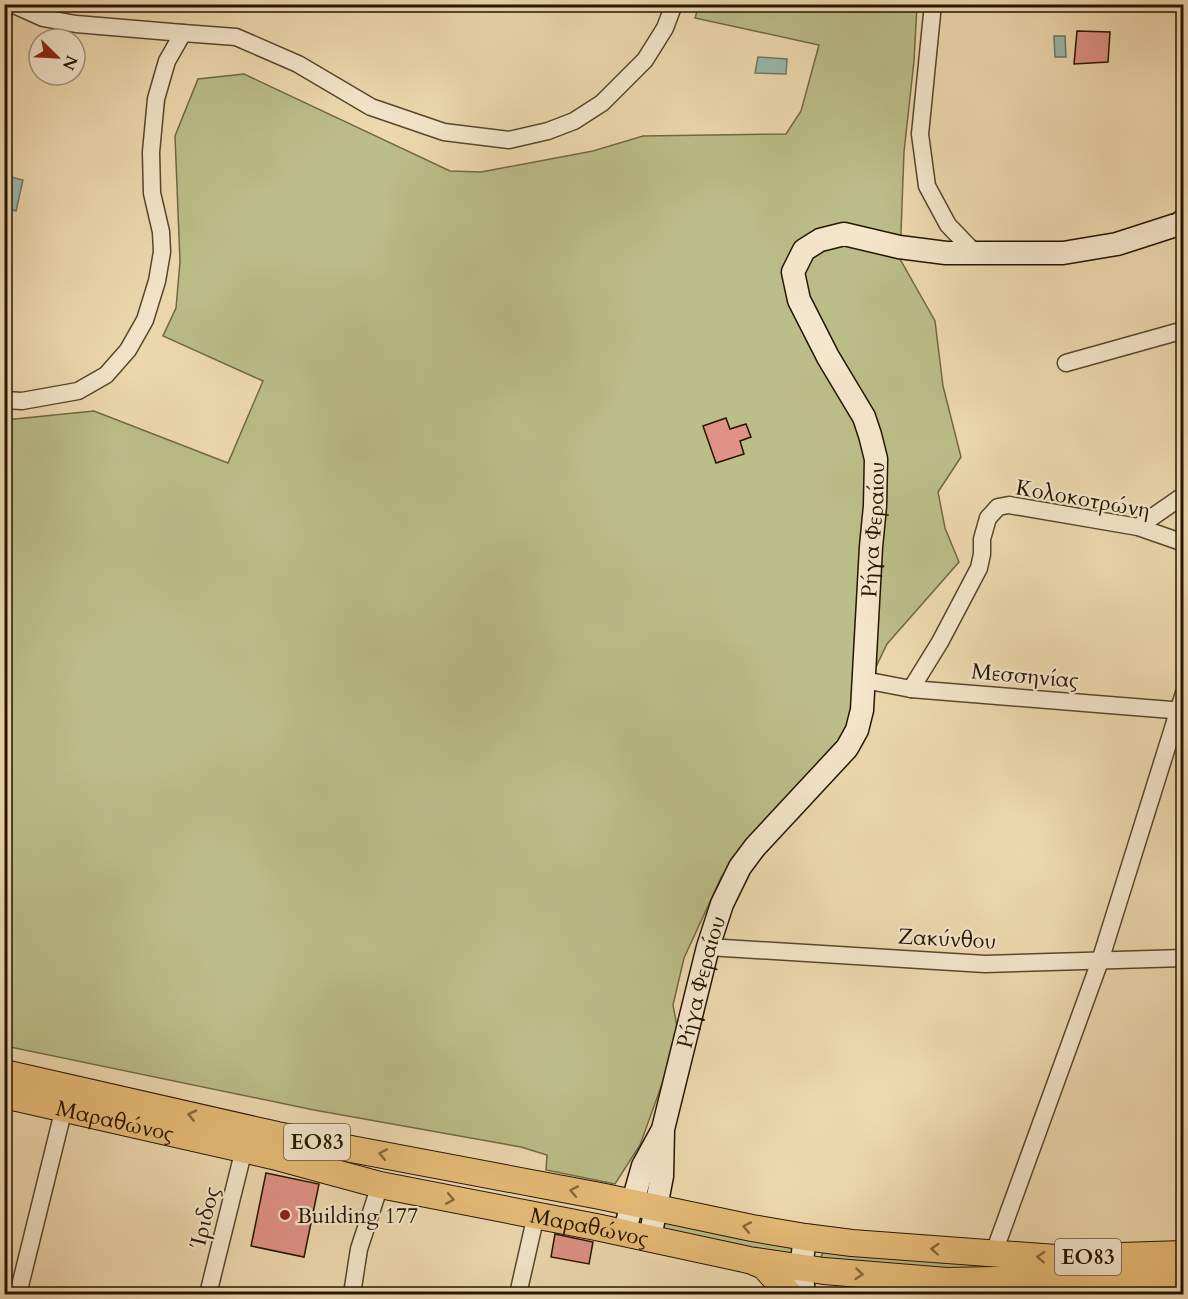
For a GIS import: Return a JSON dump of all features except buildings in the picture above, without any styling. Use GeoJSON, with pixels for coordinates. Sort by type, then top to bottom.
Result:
{"type":"FeatureCollection","features":[{"type":"Feature","properties":{"kind":"main road","name":"Μαραθώνος"},"geometry":{"type":"LineString","coordinates":[[4,1073],[277,1135],[805,1237],[993,1255],[1056,1258],[1184,1254]]}},
{"type":"Feature","properties":{"kind":"main road","name":"Μαραθώνος"},"geometry":{"type":"LineString","coordinates":[[4,1095],[244,1149],[380,1185],[650,1238],[749,1260],[801,1268],[947,1281],[1184,1276]]}},
{"type":"Feature","properties":{"kind":"main road"},"geometry":{"type":"LineString","coordinates":[[749,1260],[764,1266],[789,1294]]}},
{"type":"Feature","properties":{"kind":"street"},"geometry":{"type":"LineString","coordinates":[[12,4],[43,18],[76,24],[236,37],[298,64],[371,107],[444,132],[509,140],[548,131],[602,103],[623,85],[645,60],[665,28],[674,4]]}},
{"type":"Feature","properties":{"kind":"street"},"geometry":{"type":"LineString","coordinates":[[933,4],[920,134],[927,186],[948,225],[974,252]]}},
{"type":"Feature","properties":{"kind":"street"},"geometry":{"type":"LineString","coordinates":[[4,400],[22,401],[78,391],[106,375],[128,350],[145,320],[157,281],[162,252],[161,232],[152,193],[151,152],[156,99],[167,61],[183,33]]}},
{"type":"Feature","properties":{"kind":"street","name":"Ρήγα Φεραίου"},"geometry":{"type":"LineString","coordinates":[[663,1129],[708,946],[722,904],[740,867],[768,831],[847,748],[857,730],[862,710],[876,459],[864,417],[828,357],[799,300],[793,272],[804,250],[820,240],[844,234],[899,247],[946,253],[1063,253],[1117,244],[1182,223]]}},
{"type":"Feature","properties":{"kind":"street"},"geometry":{"type":"LineString","coordinates":[[1066,363],[1184,330]]}},
{"type":"Feature","properties":{"kind":"street"},"geometry":{"type":"LineString","coordinates":[[1138,527],[1184,495]]}},
{"type":"Feature","properties":{"kind":"street","name":"Κολοκοτρώνη"},"geometry":{"type":"LineString","coordinates":[[912,688],[940,642],[978,568],[988,518],[998,507],[1009,505],[1138,527],[1184,543]]}},
{"type":"Feature","properties":{"kind":"street","name":"Μεσσηνίας"},"geometry":{"type":"LineString","coordinates":[[864,680],[912,688],[1180,711]]}},
{"type":"Feature","properties":{"kind":"street"},"geometry":{"type":"LineString","coordinates":[[993,1255],[1100,961],[1184,693]]}},
{"type":"Feature","properties":{"kind":"street","name":"Ζακύνθου"},"geometry":{"type":"LineString","coordinates":[[708,946],[985,964],[1184,958]]}},
{"type":"Feature","properties":{"kind":"street"},"geometry":{"type":"LineString","coordinates":[[18,1294],[63,1108]]}},
{"type":"Feature","properties":{"kind":"street"},"geometry":{"type":"LineString","coordinates":[[624,1233],[631,1203],[644,1166],[663,1129]]}},
{"type":"Feature","properties":{"kind":"street"},"geometry":{"type":"LineString","coordinates":[[650,1238],[663,1176],[663,1129]]}},
{"type":"Feature","properties":{"kind":"street","name":"Ίριδος"},"geometry":{"type":"LineString","coordinates":[[208,1294],[244,1149]]}},
{"type":"Feature","properties":{"kind":"street"},"geometry":{"type":"LineString","coordinates":[[352,1294],[359,1249],[380,1185]]}},
{"type":"Feature","properties":{"kind":"street"},"geometry":{"type":"LineString","coordinates":[[518,1294],[536,1215]]}},
{"type":"Feature","properties":{"kind":"street"},"geometry":{"type":"LineString","coordinates":[[804,1294],[801,1268],[805,1237]]}},
{"type":"Feature","properties":{"kind":"green space"},"geometry":{"type":"Polygon","coordinates":[[[699,5],[917,5],[914,61],[904,152],[900,259],[935,321],[943,386],[961,457],[938,492],[945,528],[959,562],[887,644],[838,746],[770,818],[722,876],[684,958],[673,1005],[679,1037],[640,1145],[615,1184],[546,1170],[547,1155],[521,1147],[314,1110],[5,1046],[5,420],[94,411],[228,463],[263,381],[163,336],[176,308],[180,262],[175,136],[198,79],[244,74],[450,171],[481,172],[593,151],[643,136],[786,134],[801,111],[819,45],[695,18],[699,5]]]}},
{"type":"Feature","properties":{"kind":"green space"},"geometry":{"type":"Polygon","coordinates":[[[663,1222],[791,1245],[794,1250],[788,1256],[663,1229],[663,1222]]]}},
{"type":"Feature","properties":{"kind":"green space"},"geometry":{"type":"Polygon","coordinates":[[[823,1252],[996,1265],[996,1274],[823,1261],[821,1257],[823,1252]]]}},
{"type":"Feature","properties":{"kind":"shaded area"},"geometry":{"type":"Polygon","coordinates":[[[1054,36],[1065,36],[1066,57],[1055,57],[1054,36]]]}},
{"type":"Feature","properties":{"kind":"shaded area"},"geometry":{"type":"Polygon","coordinates":[[[758,57],[787,59],[786,74],[755,73],[758,57]]]}},
{"type":"Feature","properties":{"kind":"shaded area"},"geometry":{"type":"Polygon","coordinates":[[[7,176],[23,180],[16,211],[5,208],[7,176]]]}},
{"type":"Feature","properties":{"kind":"place","name":"Building 177"},"geometry":{"type":"Point","coordinates":[285,1215]}}]}
